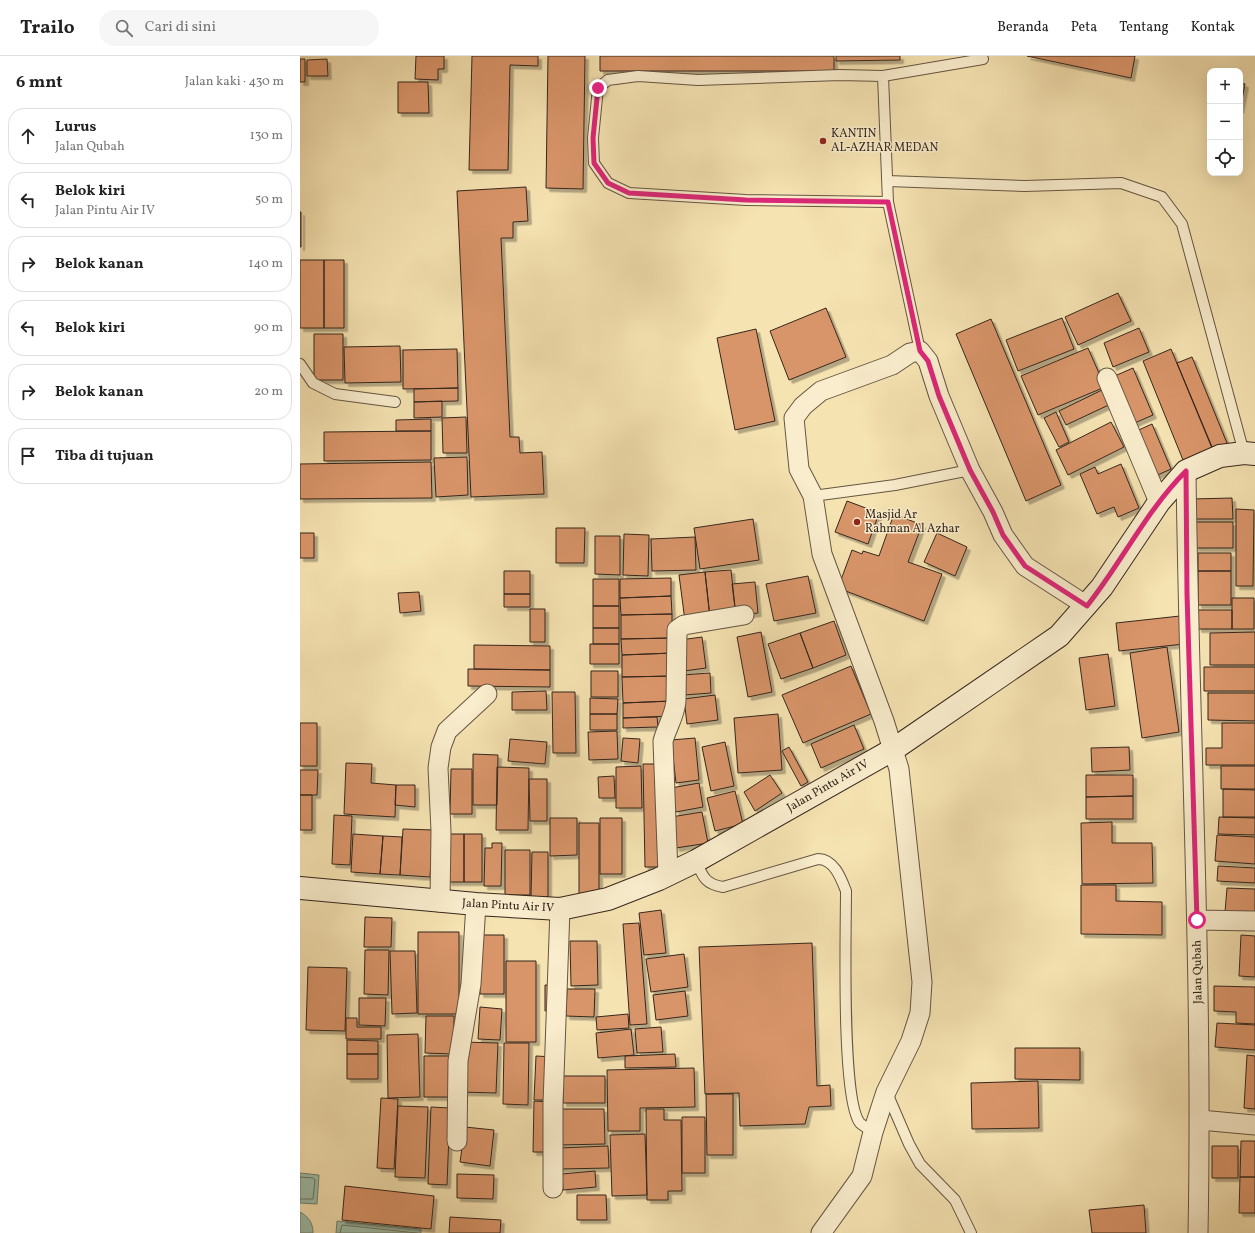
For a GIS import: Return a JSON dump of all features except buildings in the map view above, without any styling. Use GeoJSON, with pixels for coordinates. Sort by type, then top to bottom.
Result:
{"type":"FeatureCollection","features":[{"type":"Feature","properties":{"kind":"main road","name":"Jalan Pintu Air IV"},"geometry":{"type":"LineString","coordinates":[[300,888],[440,902],[560,909],[608,898],[638,888],[696,861],[894,749],[1059,636],[1087,606],[1102,587],[1159,502],[1186,471],[1220,456],[1249,453]]}},
{"type":"Feature","properties":{"kind":"street"},"geometry":{"type":"LineString","coordinates":[[821,1233],[862,1176],[873,1132],[886,1092],[911,1041],[920,1012],[922,982],[898,768],[894,749],[822,554],[813,496],[799,469],[794,418],[803,406],[821,391],[886,367],[910,353],[920,351],[928,361],[939,396],[970,470],[993,512],[1003,535],[1025,566],[1087,606]]}},
{"type":"Feature","properties":{"kind":"street"},"geometry":{"type":"LineString","coordinates":[[1107,378],[1159,502]]}},
{"type":"Feature","properties":{"kind":"street","name":"Jalan Qubah"},"geometry":{"type":"LineString","coordinates":[[1186,471],[1187,594],[1197,920],[1200,1120],[1198,1233]]}},
{"type":"Feature","properties":{"kind":"street"},"geometry":{"type":"LineString","coordinates":[[668,874],[663,741],[675,712],[677,630],[684,625],[744,615]]}},
{"type":"Feature","properties":{"kind":"street"},"geometry":{"type":"LineString","coordinates":[[440,902],[441,831],[438,768],[441,747],[447,731],[487,694]]}},
{"type":"Feature","properties":{"kind":"street"},"geometry":{"type":"LineString","coordinates":[[457,1141],[458,1061],[471,984],[476,904]]}},
{"type":"Feature","properties":{"kind":"street"},"geometry":{"type":"LineString","coordinates":[[553,1188],[553,1104],[560,909]]}},
{"type":"Feature","properties":{"kind":"street"},"geometry":{"type":"LineString","coordinates":[[1197,920],[1255,921]]}},
{"type":"Feature","properties":{"kind":"street"},"geometry":{"type":"LineString","coordinates":[[1200,1120],[1255,1125]]}},
{"type":"Feature","properties":{"kind":"lane"},"geometry":{"type":"LineString","coordinates":[[888,202],[746,200],[629,193],[608,183],[594,163],[593,138],[598,88],[608,80],[638,76],[698,80],[840,75],[883,76],[983,59]]}},
{"type":"Feature","properties":{"kind":"lane"},"geometry":{"type":"LineString","coordinates":[[883,76],[888,202],[920,351]]}},
{"type":"Feature","properties":{"kind":"lane"},"geometry":{"type":"LineString","coordinates":[[888,181],[1025,186],[1121,183],[1162,198],[1182,224],[1249,453]]}},
{"type":"Feature","properties":{"kind":"lane"},"geometry":{"type":"LineString","coordinates":[[300,364],[313,383],[335,394],[396,402]]}},
{"type":"Feature","properties":{"kind":"lane"},"geometry":{"type":"LineString","coordinates":[[813,496],[895,485],[970,470]]}},
{"type":"Feature","properties":{"kind":"lane"},"geometry":{"type":"LineString","coordinates":[[696,861],[704,880],[714,886],[723,887],[818,859],[830,863],[839,874],[846,892],[848,1070],[854,1106],[860,1123],[873,1132]]}},
{"type":"Feature","properties":{"kind":"lane"},"geometry":{"type":"LineString","coordinates":[[886,1092],[908,1144],[920,1164],[955,1200],[971,1233]]}},
{"type":"Feature","properties":{"kind":"water"},"geometry":{"type":"Polygon","coordinates":[[[300,1173],[319,1175],[317,1204],[300,1203],[300,1173]]]}},
{"type":"Feature","properties":{"kind":"water"},"geometry":{"type":"Polygon","coordinates":[[[300,1212],[310,1221],[313,1233],[300,1233],[300,1212]]]}},
{"type":"Feature","properties":{"kind":"water"},"geometry":{"type":"Polygon","coordinates":[[[337,1221],[421,1229],[421,1233],[336,1233],[337,1221]]]}},
{"type":"Feature","properties":{"kind":"place","name":"KANTIN AL-AZHAR MEDAN"},"geometry":{"type":"Point","coordinates":[823,141]}},
{"type":"Feature","properties":{"kind":"place","name":"Masjid Ar Rahman Al Azhar"},"geometry":{"type":"Point","coordinates":[857,522]}},
{"type":"Feature","properties":{"kind":"route"},"geometry":{"type":"LineString","coordinates":[[598,88],[596,95],[593,138],[594,163],[608,183],[629,193],[746,200],[888,202],[920,351],[924,354],[928,361],[939,396],[970,470],[993,512],[1003,535],[1025,566],[1066,590],[1087,606],[1102,587],[1159,502],[1186,471],[1187,594],[1196,840],[1197,920]]}}]}
